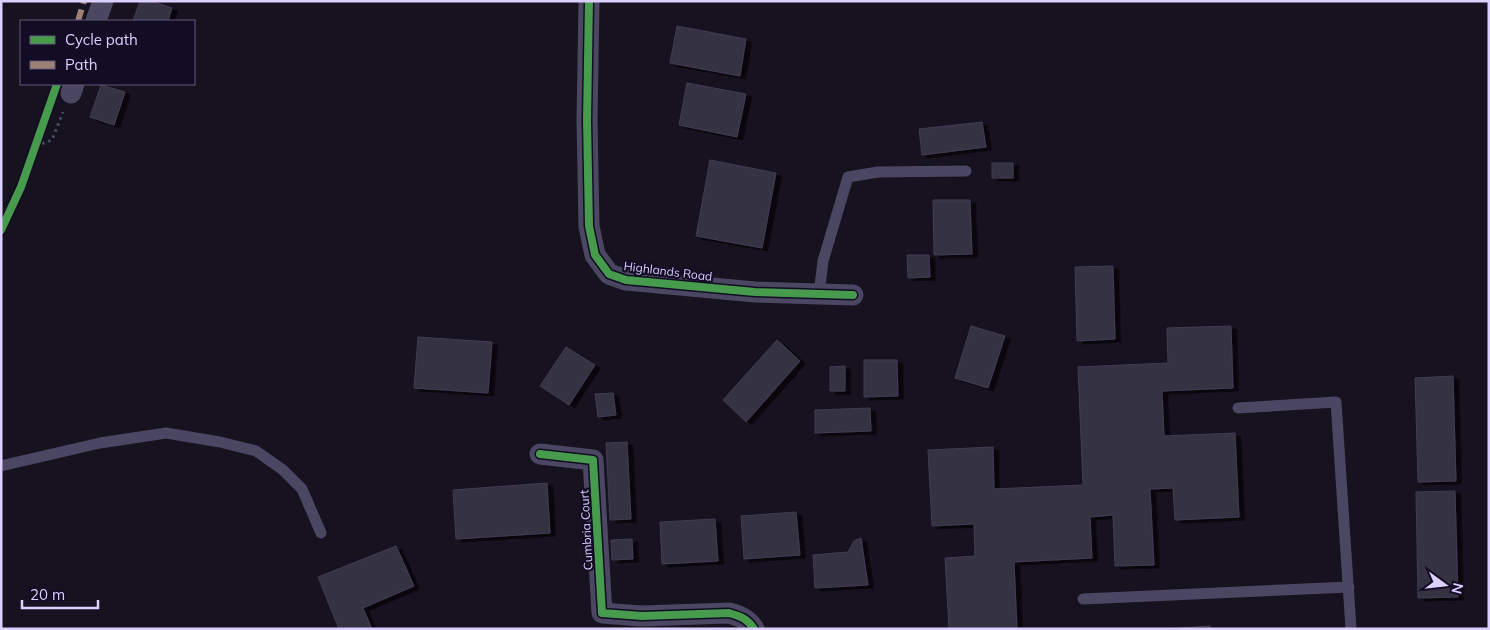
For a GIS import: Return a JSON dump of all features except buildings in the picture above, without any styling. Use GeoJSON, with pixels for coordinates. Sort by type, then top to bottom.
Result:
{"type":"FeatureCollection","features":[{"type":"Feature","properties":{"kind":"street"},"geometry":{"type":"LineString","coordinates":[[96,20],[103,1]]}},
{"type":"Feature","properties":{"kind":"street","name":"Highlands Road"},"geometry":{"type":"LineString","coordinates":[[590,1],[587,120],[589,226],[595,255],[609,274],[626,280],[755,292],[853,295]]}},
{"type":"Feature","properties":{"kind":"street","name":"Cumbria Court"},"geometry":{"type":"LineString","coordinates":[[540,454],[593,460],[602,613],[642,616],[729,613],[740,616],[750,622],[754,629]]}},
{"type":"Feature","properties":{"kind":"lane"},"geometry":{"type":"LineString","coordinates":[[819,294],[823,261],[848,177],[878,172],[966,171]]}},
{"type":"Feature","properties":{"kind":"lane"},"geometry":{"type":"LineString","coordinates":[[1238,408],[1336,402],[1351,629]]}},
{"type":"Feature","properties":{"kind":"lane"},"geometry":{"type":"LineString","coordinates":[[1,466],[100,443],[166,433],[220,442],[256,451],[283,470],[302,489],[320,533]]}},
{"type":"Feature","properties":{"kind":"lane"},"geometry":{"type":"LineString","coordinates":[[1083,599],[1349,586]]}},
{"type":"Feature","properties":{"kind":"path"},"geometry":{"type":"LineString","coordinates":[[36,146],[52,140],[72,89]]}},
{"type":"Feature","properties":{"kind":"marked path"},"geometry":{"type":"LineString","coordinates":[[78,20],[84,1]]}},
{"type":"Feature","properties":{"kind":"cycle path"},"geometry":{"type":"LineString","coordinates":[[589,1],[587,120],[589,226],[595,255],[609,274],[626,280],[755,292],[853,295]]}},
{"type":"Feature","properties":{"kind":"cycle path"},"geometry":{"type":"LineString","coordinates":[[1,230],[21,187],[57,85]]}},
{"type":"Feature","properties":{"kind":"cycle path"},"geometry":{"type":"LineString","coordinates":[[540,454],[593,460],[602,613],[642,616],[729,613],[743,618],[754,629]]}}]}
